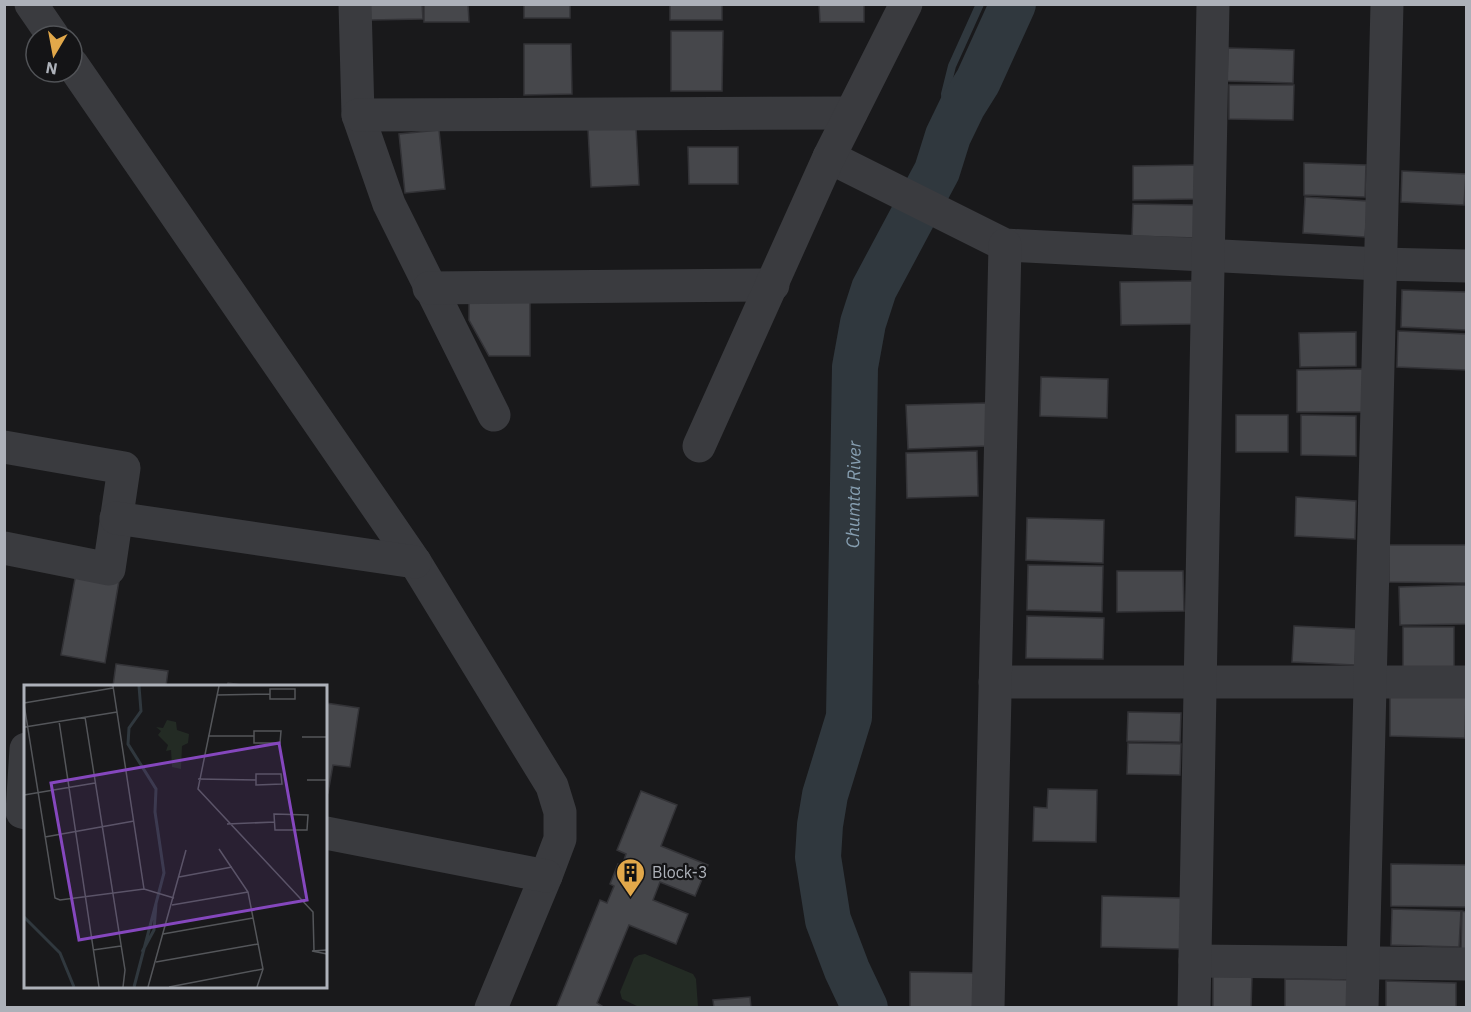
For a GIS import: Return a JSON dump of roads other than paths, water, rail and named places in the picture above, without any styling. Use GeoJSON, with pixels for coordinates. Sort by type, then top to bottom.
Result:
{"type":"FeatureCollection","features":[{"type":"Feature","properties":{"kind":"street"},"geometry":{"type":"LineString","coordinates":[[31,4],[45,24]]}},
{"type":"Feature","properties":{"kind":"street"},"geometry":{"type":"LineString","coordinates":[[355,4],[358,115],[389,204],[494,415]]}},
{"type":"Feature","properties":{"kind":"street"},"geometry":{"type":"LineString","coordinates":[[699,446],[829,157],[906,4]]}},
{"type":"Feature","properties":{"kind":"street"},"geometry":{"type":"LineString","coordinates":[[1194,1008],[1213,4]]}},
{"type":"Feature","properties":{"kind":"street"},"geometry":{"type":"LineString","coordinates":[[1362,1008],[1387,4]]}},
{"type":"Feature","properties":{"kind":"street"},"geometry":{"type":"LineString","coordinates":[[84,81],[415,562],[558,798],[561,812],[560,839],[491,1008]]}},
{"type":"Feature","properties":{"kind":"street"},"geometry":{"type":"LineString","coordinates":[[358,115],[851,113]]}},
{"type":"Feature","properties":{"kind":"street"},"geometry":{"type":"LineString","coordinates":[[829,157],[1005,245],[1380,264],[1467,266]]}},
{"type":"Feature","properties":{"kind":"street"},"geometry":{"type":"LineString","coordinates":[[988,1008],[1005,245]]}},
{"type":"Feature","properties":{"kind":"street"},"geometry":{"type":"LineString","coordinates":[[429,288],[773,285]]}},
{"type":"Feature","properties":{"kind":"street"},"geometry":{"type":"LineString","coordinates":[[4,447],[124,468],[109,568],[4,548]]}},
{"type":"Feature","properties":{"kind":"street"},"geometry":{"type":"LineString","coordinates":[[116,518],[415,562]]}},
{"type":"Feature","properties":{"kind":"street"},"geometry":{"type":"LineString","coordinates":[[995,682],[1467,682]]}},
{"type":"Feature","properties":{"kind":"street"},"geometry":{"type":"LineString","coordinates":[[24,781],[22,813],[24,813]]}},
{"type":"Feature","properties":{"kind":"street"},"geometry":{"type":"LineString","coordinates":[[327,833],[546,876]]}},
{"type":"Feature","properties":{"kind":"street"},"geometry":{"type":"LineString","coordinates":[[1194,961],[1467,964]]}},
{"type":"Feature","properties":{"kind":"waterway"},"geometry":{"type":"LineString","coordinates":[[948,136],[945,94],[952,66],[980,4]]}},
{"type":"Feature","properties":{"kind":"waterway","name":"Chumta River"},"geometry":{"type":"LineString","coordinates":[[865,1008],[847,970],[828,920],[818,857],[825,795],[849,717],[855,367],[863,323],[874,289],[937,171],[948,136],[978,81],[1013,4]]}},
{"type":"Feature","properties":{"kind":"place","name":"Block-3"},"geometry":{"type":"Point","coordinates":[631,898]}}]}
